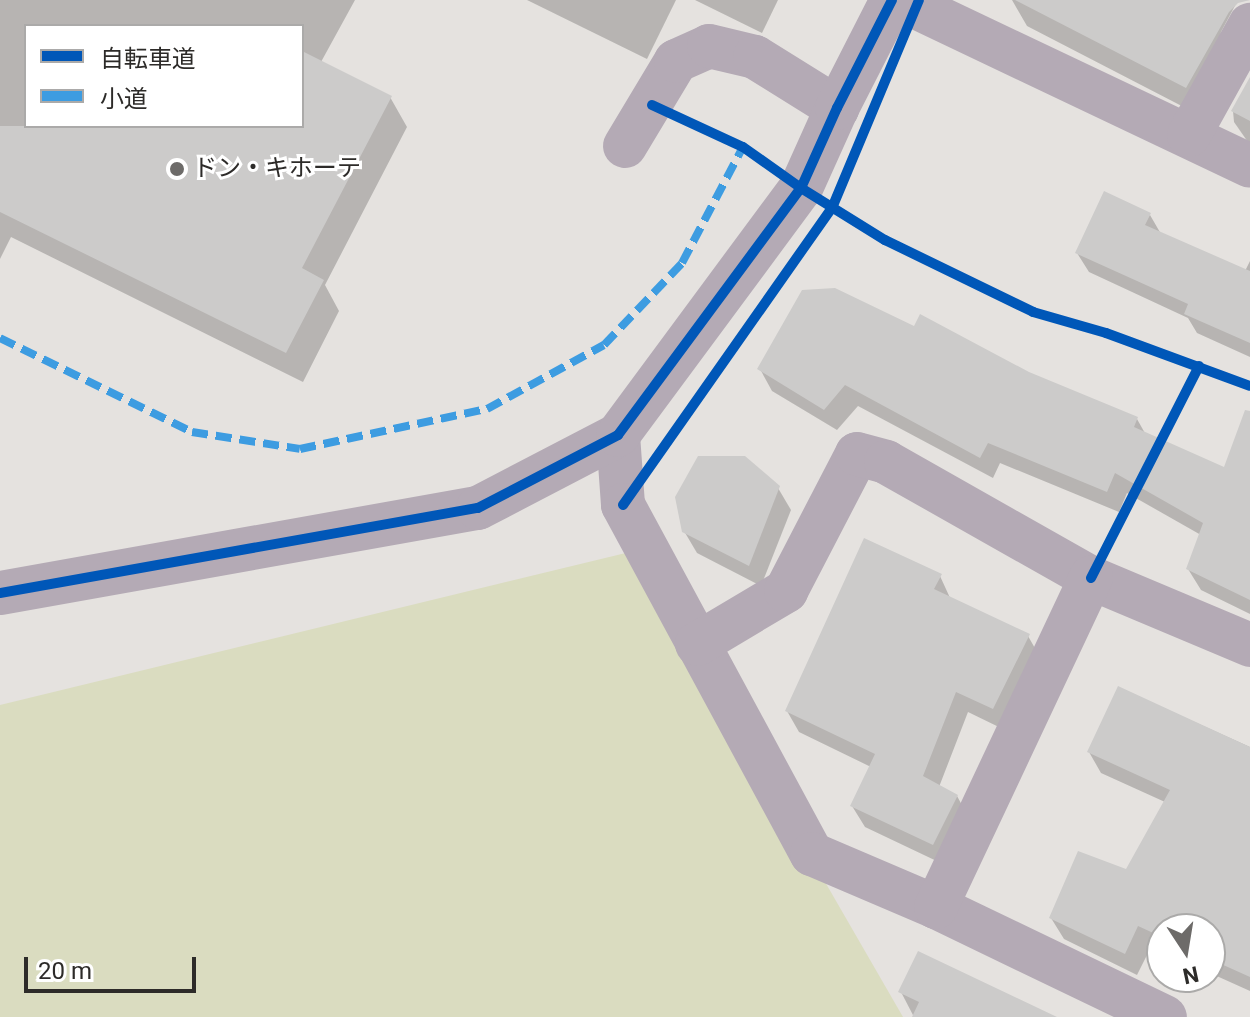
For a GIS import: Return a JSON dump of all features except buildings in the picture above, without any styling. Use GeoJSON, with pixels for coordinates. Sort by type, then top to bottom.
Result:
{"type":"FeatureCollection","features":[{"type":"Feature","properties":{"kind":"street"},"geometry":{"type":"LineString","coordinates":[[0,593],[478,508],[618,435],[801,188],[837,108],[892,0]]}},
{"type":"Feature","properties":{"kind":"street"},"geometry":{"type":"LineString","coordinates":[[901,0],[1250,166]]}},
{"type":"Feature","properties":{"kind":"street"},"geometry":{"type":"LineString","coordinates":[[1189,135],[1250,25]]}},
{"type":"Feature","properties":{"kind":"street"},"geometry":{"type":"LineString","coordinates":[[625,146],[676,61],[709,46],[755,57],[837,108]]}},
{"type":"Feature","properties":{"kind":"street"},"geometry":{"type":"LineString","coordinates":[[618,435],[623,505],[812,854],[936,907],[1165,1017]]}},
{"type":"Feature","properties":{"kind":"street"},"geometry":{"type":"LineString","coordinates":[[697,644],[786,591],[857,454],[886,462],[1091,578],[1250,645]]}},
{"type":"Feature","properties":{"kind":"street"},"geometry":{"type":"LineString","coordinates":[[936,907],[1091,578]]}},
{"type":"Feature","properties":{"kind":"green space"},"geometry":{"type":"Polygon","coordinates":[[[634,551],[903,1017],[0,1017],[0,705],[634,551]]]}},
{"type":"Feature","properties":{"kind":"marked path"},"geometry":{"type":"LineString","coordinates":[[0,338],[192,432],[300,449],[487,409],[604,345],[682,263],[743,147]]}},
{"type":"Feature","properties":{"kind":"cycle path"},"geometry":{"type":"LineString","coordinates":[[0,593],[478,508],[618,435],[801,188],[837,108],[892,0]]}},
{"type":"Feature","properties":{"kind":"cycle path"},"geometry":{"type":"LineString","coordinates":[[623,505],[832,208],[919,0]]}},
{"type":"Feature","properties":{"kind":"cycle path"},"geometry":{"type":"LineString","coordinates":[[652,105],[743,147],[801,188],[885,240],[1033,312],[1106,333],[1250,386]]}},
{"type":"Feature","properties":{"kind":"cycle path"},"geometry":{"type":"LineString","coordinates":[[1091,578],[1199,366]]}},
{"type":"Feature","properties":{"kind":"place","name":"ドン・キホーテ"},"geometry":{"type":"Point","coordinates":[177,169]}}]}
